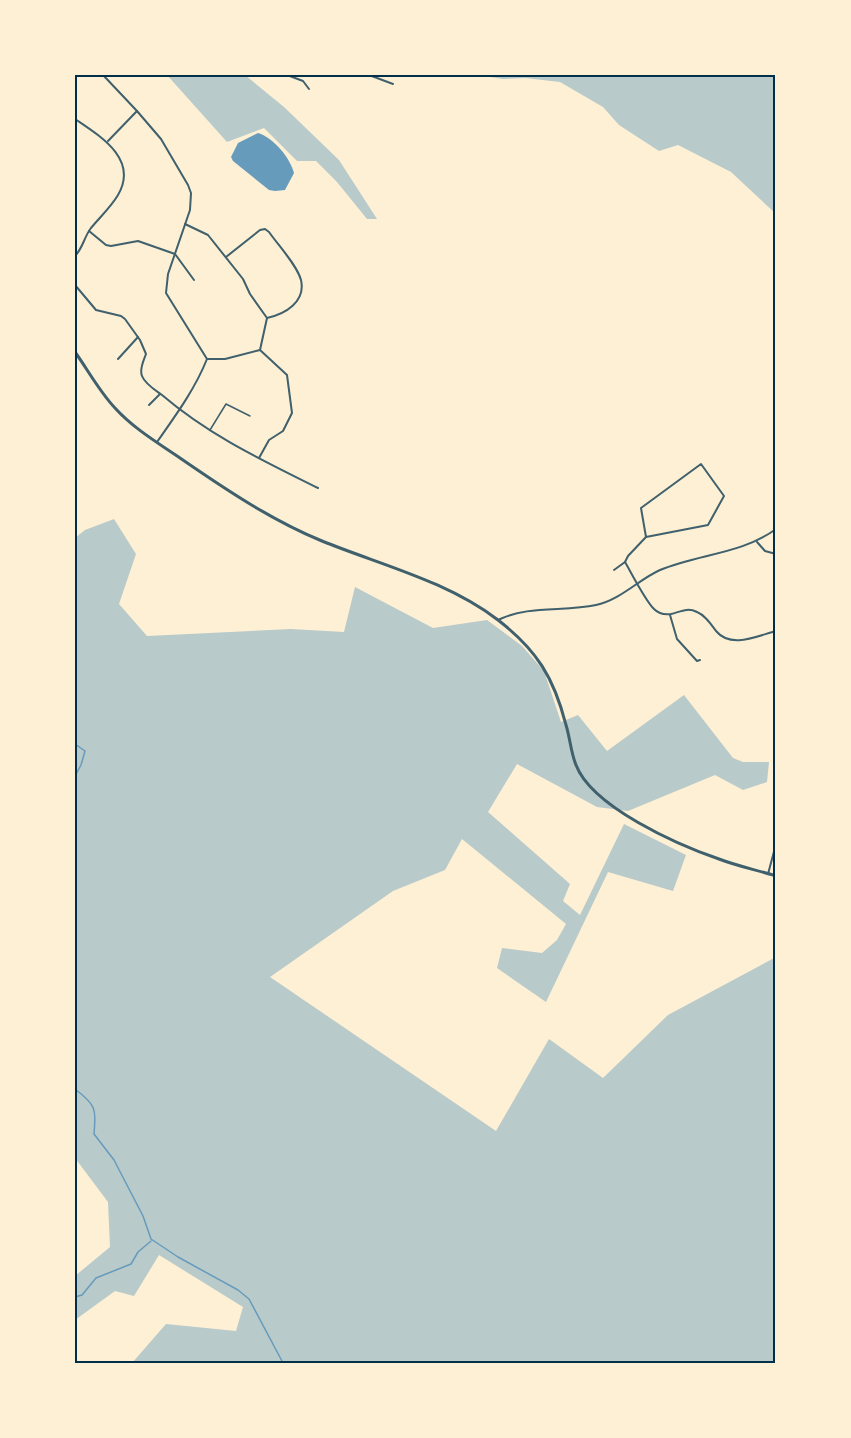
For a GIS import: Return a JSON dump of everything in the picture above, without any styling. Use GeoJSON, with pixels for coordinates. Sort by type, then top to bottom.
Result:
{"type":"FeatureCollection","features":[{"type":"Feature","properties":{"kind":"street"},"geometry":{"type":"LineString","coordinates":[[103,75],[161,139],[189,185],[192,202],[168,274],[166,292],[207,359]]}},
{"type":"Feature","properties":{"kind":"street"},"geometry":{"type":"LineString","coordinates":[[287,75],[303,81],[309,88]]}},
{"type":"Feature","properties":{"kind":"street"},"geometry":{"type":"LineString","coordinates":[[369,75],[393,84]]}},
{"type":"Feature","properties":{"kind":"street"},"geometry":{"type":"LineString","coordinates":[[108,141],[137,111]]}},
{"type":"Feature","properties":{"kind":"street"},"geometry":{"type":"LineString","coordinates":[[75,119],[108,141],[123,166],[122,186],[117,197],[89,231],[81,249],[75,256]]}},
{"type":"Feature","properties":{"kind":"street"},"geometry":{"type":"LineString","coordinates":[[185,224],[205,232],[243,279],[250,294],[267,318],[260,350]]}},
{"type":"Feature","properties":{"kind":"street"},"geometry":{"type":"LineString","coordinates":[[226,257],[260,230],[265,229],[298,272],[301,285],[297,300],[287,311],[267,318]]}},
{"type":"Feature","properties":{"kind":"street"},"geometry":{"type":"LineString","coordinates":[[89,231],[106,245],[138,241],[175,254],[194,280]]}},
{"type":"Feature","properties":{"kind":"street"},"geometry":{"type":"LineString","coordinates":[[75,285],[96,310],[121,316],[138,337],[146,354],[141,367],[141,375],[160,394],[209,431],[318,488]]}},
{"type":"Feature","properties":{"kind":"street"},"geometry":{"type":"LineString","coordinates":[[118,359],[138,337]]}},
{"type":"Feature","properties":{"kind":"street"},"geometry":{"type":"LineString","coordinates":[[207,359],[225,359],[260,350]]}},
{"type":"Feature","properties":{"kind":"street"},"geometry":{"type":"LineString","coordinates":[[259,458],[268,440],[283,431],[292,413],[287,375],[260,350]]}},
{"type":"Feature","properties":{"kind":"street"},"geometry":{"type":"LineString","coordinates":[[75,352],[102,394],[132,424],[219,485],[274,518],[324,542],[457,595],[498,620],[527,647],[547,671],[559,699],[576,766],[585,781],[605,800],[641,825],[697,851],[776,876]]}},
{"type":"Feature","properties":{"kind":"street"},"geometry":{"type":"LineString","coordinates":[[157,442],[180,410],[207,359]]}},
{"type":"Feature","properties":{"kind":"street"},"geometry":{"type":"LineString","coordinates":[[149,405],[160,394]]}},
{"type":"Feature","properties":{"kind":"street"},"geometry":{"type":"LineString","coordinates":[[614,570],[625,562],[646,537],[708,525],[724,496],[701,464],[641,508],[646,537]]}},
{"type":"Feature","properties":{"kind":"street"},"geometry":{"type":"LineString","coordinates":[[498,620],[513,612],[582,608],[600,604],[613,599],[661,570],[757,542],[776,530]]}},
{"type":"Feature","properties":{"kind":"street"},"geometry":{"type":"LineString","coordinates":[[757,542],[765,551],[776,554]]}},
{"type":"Feature","properties":{"kind":"street"},"geometry":{"type":"LineString","coordinates":[[625,562],[653,609],[661,614],[690,609],[697,611],[720,636],[729,641],[738,641],[776,631]]}},
{"type":"Feature","properties":{"kind":"street"},"geometry":{"type":"LineString","coordinates":[[670,614],[677,639],[697,661],[700,660]]}},
{"type":"Feature","properties":{"kind":"street"},"geometry":{"type":"LineString","coordinates":[[768,874],[776,844]]}},
{"type":"Feature","properties":{"kind":"lane"},"geometry":{"type":"LineString","coordinates":[[209,431],[226,404],[250,416]]}},
{"type":"Feature","properties":{"kind":"shaded area"},"geometry":{"type":"Polygon","coordinates":[[[167,75],[245,75],[284,107],[339,160],[377,219],[367,219],[337,182],[316,161],[297,161],[264,128],[227,142],[167,75]]]}},
{"type":"Feature","properties":{"kind":"shaded area"},"geometry":{"type":"Polygon","coordinates":[[[477,75],[776,75],[776,214],[731,172],[678,145],[659,151],[619,125],[603,107],[560,82],[525,78],[503,79],[477,75]]]}},
{"type":"Feature","properties":{"kind":"shaded area"},"geometry":{"type":"Polygon","coordinates":[[[114,519],[136,554],[119,604],[147,636],[291,629],[344,632],[355,587],[433,628],[487,620],[522,646],[544,671],[561,722],[578,715],[607,751],[684,695],[733,758],[743,762],[769,762],[767,782],[743,790],[715,775],[628,811],[597,807],[517,764],[488,812],[570,884],[563,901],[580,915],[624,824],[686,855],[673,891],[608,872],[546,1002],[497,968],[502,948],[542,953],[557,940],[566,924],[462,839],[445,870],[393,891],[270,977],[496,1131],[549,1039],[603,1078],[668,1015],[776,957],[776,1363],[132,1363],[166,1324],[236,1331],[243,1307],[159,1255],[134,1296],[115,1291],[75,1320],[75,1276],[110,1247],[108,1202],[75,1158],[75,538],[85,530],[114,519]]]}},
{"type":"Feature","properties":{"kind":"water"},"geometry":{"type":"Polygon","coordinates":[[[258,133],[275,144],[292,167],[294,173],[285,190],[269,190],[231,157],[238,143],[258,133]]]}},
{"type":"Feature","properties":{"kind":"waterway"},"geometry":{"type":"LineString","coordinates":[[75,744],[85,751],[75,776]]}},
{"type":"Feature","properties":{"kind":"waterway"},"geometry":{"type":"LineString","coordinates":[[75,1089],[91,1103],[95,1118],[94,1134],[114,1160],[143,1216],[151,1239],[178,1257],[238,1290],[249,1299],[283,1363]]}},
{"type":"Feature","properties":{"kind":"waterway"},"geometry":{"type":"LineString","coordinates":[[75,1297],[82,1295],[96,1278],[131,1264],[138,1252],[151,1241]]}}]}
